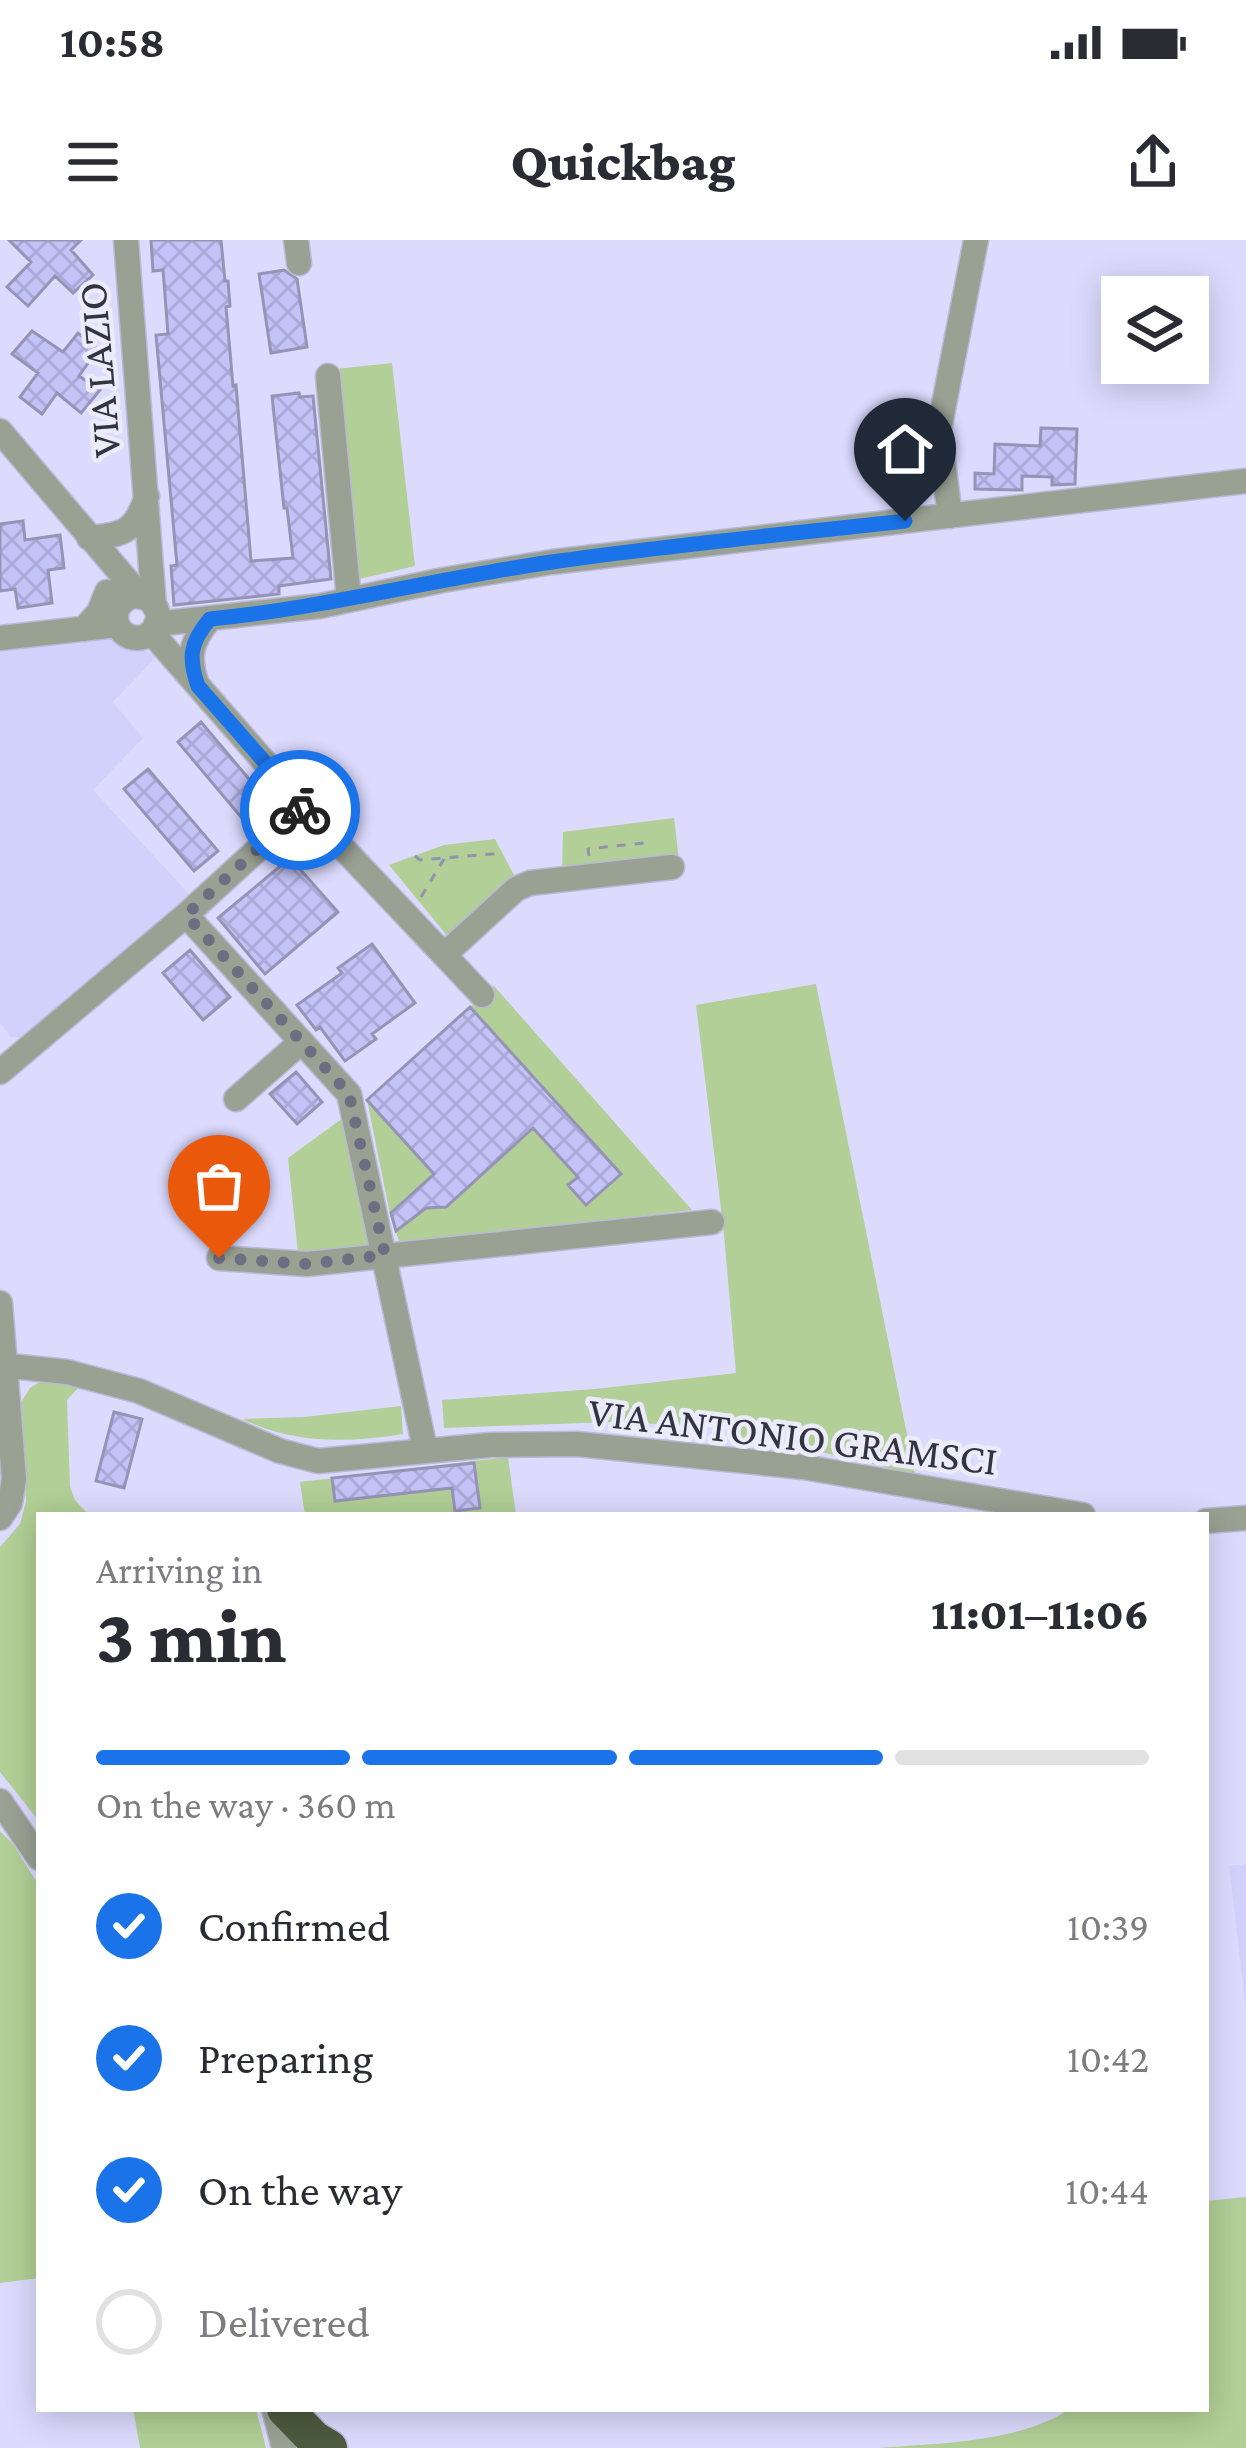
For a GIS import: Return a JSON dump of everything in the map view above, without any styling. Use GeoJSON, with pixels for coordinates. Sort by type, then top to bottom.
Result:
{"type":"FeatureCollection","features":[{"type":"Feature","properties":{"kind":"highway"},"geometry":{"type":"LineString","coordinates":[[289,2412],[329,2448]]}},
{"type":"Feature","properties":{"kind":"street","name":"VIA LAZIO"},"geometry":{"type":"LineString","coordinates":[[126,240],[148,494],[151,615]]}},
{"type":"Feature","properties":{"kind":"street"},"geometry":{"type":"LineString","coordinates":[[950,516],[939,430],[976,240]]}},
{"type":"Feature","properties":{"kind":"street"},"geometry":{"type":"LineString","coordinates":[[328,376],[349,600]]}},
{"type":"Feature","properties":{"kind":"street"},"geometry":{"type":"LineString","coordinates":[[0,431],[151,615],[198,686],[304,807],[482,995]]}},
{"type":"Feature","properties":{"kind":"street"},"geometry":{"type":"LineString","coordinates":[[0,638],[84,629],[127,599],[151,615],[210,619],[274,613],[553,562],[1246,481]]}},
{"type":"Feature","properties":{"kind":"street","name":"VIA LAZIO"},"geometry":{"type":"LineString","coordinates":[[89,538],[127,531],[140,519],[148,494]]}},
{"type":"Feature","properties":{"kind":"street"},"geometry":{"type":"LineString","coordinates":[[89,538],[121,631],[132,638],[151,615]]}},
{"type":"Feature","properties":{"kind":"street"},"geometry":{"type":"LineString","coordinates":[[198,686],[190,666],[192,653],[210,619]]}},
{"type":"Feature","properties":{"kind":"street"},"geometry":{"type":"LineString","coordinates":[[0,1072],[186,915],[304,807]]}},
{"type":"Feature","properties":{"kind":"street"},"geometry":{"type":"LineString","coordinates":[[444,955],[516,889],[530,883],[672,867]]}},
{"type":"Feature","properties":{"kind":"street"},"geometry":{"type":"LineString","coordinates":[[186,915],[349,1094],[425,1449]]}},
{"type":"Feature","properties":{"kind":"street"},"geometry":{"type":"LineString","coordinates":[[0,1042],[21,1049],[34,1045]]}},
{"type":"Feature","properties":{"kind":"street"},"geometry":{"type":"LineString","coordinates":[[236,1099],[301,1042]]}},
{"type":"Feature","properties":{"kind":"street"},"geometry":{"type":"LineString","coordinates":[[219,1258],[307,1264],[712,1222]]}},
{"type":"Feature","properties":{"kind":"street"},"geometry":{"type":"LineString","coordinates":[[0,1303],[14,1479],[10,1503],[0,1518]]}},
{"type":"Feature","properties":{"kind":"street","name":"VIA ANTONIO GRAMSCI"},"geometry":{"type":"LineString","coordinates":[[3,1365],[67,1372],[140,1391],[280,1451],[318,1461],[425,1449],[577,1444],[803,1467],[1065,1512]]}},
{"type":"Feature","properties":{"kind":"street"},"geometry":{"type":"LineString","coordinates":[[1209,1521],[1246,1518]]}},
{"type":"Feature","properties":{"kind":"street"},"geometry":{"type":"LineString","coordinates":[[0,1801],[36,1854]]}},
{"type":"Feature","properties":{"kind":"street"},"geometry":{"type":"LineString","coordinates":[[275,2412],[284,2448]]}},
{"type":"Feature","properties":{"kind":"path"},"geometry":{"type":"LineString","coordinates":[[591,876],[588,849],[652,842]]}},
{"type":"Feature","properties":{"kind":"path"},"geometry":{"type":"LineString","coordinates":[[415,856],[420,860],[502,853]]}},
{"type":"Feature","properties":{"kind":"path"},"geometry":{"type":"LineString","coordinates":[[408,917],[445,858]]}},
{"type":"Feature","properties":{"kind":"shaded area"},"geometry":{"type":"Polygon","coordinates":[[[110,638],[157,656],[113,702],[143,738],[93,790],[189,894],[24,1038],[11,1037],[0,1023],[0,649],[110,638]]]}},
{"type":"Feature","properties":{"kind":"shaded area"},"geometry":{"type":"Polygon","coordinates":[[[1246,1864],[1246,2010],[1229,1866],[1246,1864]]]}},
{"type":"Feature","properties":{"kind":"green space"},"geometry":{"type":"Polygon","coordinates":[[[392,363],[415,566],[355,580],[336,369],[392,363]]]}},
{"type":"Feature","properties":{"kind":"green space"},"geometry":{"type":"Polygon","coordinates":[[[674,818],[679,860],[562,873],[563,832],[674,818]]]}},
{"type":"Feature","properties":{"kind":"green space"},"geometry":{"type":"Polygon","coordinates":[[[495,839],[516,879],[449,938],[389,865],[444,845],[495,839]]]}},
{"type":"Feature","properties":{"kind":"green space"},"geometry":{"type":"Polygon","coordinates":[[[816,984],[915,1474],[800,1447],[736,1443],[734,1427],[609,1422],[444,1428],[442,1400],[736,1373],[696,1005],[816,984]]]}},
{"type":"Feature","properties":{"kind":"green space"},"geometry":{"type":"Polygon","coordinates":[[[494,986],[692,1210],[400,1244],[367,1100],[494,986]]]}},
{"type":"Feature","properties":{"kind":"green space"},"geometry":{"type":"Polygon","coordinates":[[[343,1118],[371,1245],[298,1253],[288,1158],[343,1118]]]}},
{"type":"Feature","properties":{"kind":"green space"},"geometry":{"type":"Polygon","coordinates":[[[41,1381],[79,1387],[67,1400],[70,1487],[86,1512],[36,1512],[36,1817],[0,1772],[0,1547],[20,1524],[26,1501],[20,1404],[41,1381]]]}},
{"type":"Feature","properties":{"kind":"green space"},"geometry":{"type":"Polygon","coordinates":[[[401,1406],[403,1434],[361,1439],[301,1437],[242,1419],[304,1417],[401,1406]]]}},
{"type":"Feature","properties":{"kind":"green space"},"geometry":{"type":"Polygon","coordinates":[[[508,1457],[516,1512],[305,1512],[300,1482],[508,1457]]]}},
{"type":"Feature","properties":{"kind":"green space"},"geometry":{"type":"Polygon","coordinates":[[[0,1831],[36,1881],[36,2278],[0,2283],[0,1831]]]}},
{"type":"Feature","properties":{"kind":"green space"},"geometry":{"type":"Polygon","coordinates":[[[1246,2197],[1246,2448],[879,2448],[1003,2435],[1064,2412],[1209,2412],[1209,2201],[1246,2197]]]}},
{"type":"Feature","properties":{"kind":"green space"},"geometry":{"type":"Polygon","coordinates":[[[134,2412],[257,2412],[266,2448],[140,2448],[134,2412]]]}},
{"type":"Feature","properties":{"kind":"building"},"geometry":{"type":"Polygon","coordinates":[[[9,240],[81,240],[71,250],[93,275],[73,293],[55,276],[28,306],[7,287],[31,262],[9,240]]]}},
{"type":"Feature","properties":{"kind":"building"},"geometry":{"type":"Polygon","coordinates":[[[151,240],[221,240],[251,561],[293,558],[272,396],[313,396],[331,579],[279,586],[279,594],[174,605],[171,566],[177,565],[156,335],[168,334],[163,270],[153,271],[151,240]]]}},
{"type":"Feature","properties":{"kind":"building"},"geometry":{"type":"Polygon","coordinates":[[[284,270],[297,279],[307,347],[271,353],[259,274],[284,270]]]}},
{"type":"Feature","properties":{"kind":"building"},"geometry":{"type":"Polygon","coordinates":[[[32,331],[63,352],[78,333],[98,349],[79,376],[100,390],[81,413],[57,393],[42,414],[20,397],[38,373],[12,354],[32,331]]]}},
{"type":"Feature","properties":{"kind":"building"},"geometry":{"type":"Polygon","coordinates":[[[1041,428],[1077,429],[1075,484],[1052,485],[1052,477],[1022,476],[1022,490],[975,489],[975,473],[994,474],[995,444],[1040,446],[1041,428]]]}},
{"type":"Feature","properties":{"kind":"building"},"geometry":{"type":"Polygon","coordinates":[[[23,521],[25,540],[60,535],[64,568],[48,570],[52,603],[18,608],[15,589],[0,591],[0,524],[23,521]]]}},
{"type":"Feature","properties":{"kind":"building"},"geometry":{"type":"Polygon","coordinates":[[[201,722],[270,804],[246,823],[178,742],[201,722]]]}},
{"type":"Feature","properties":{"kind":"building"},"geometry":{"type":"Polygon","coordinates":[[[148,769],[218,851],[194,871],[124,789],[148,769]]]}},
{"type":"Feature","properties":{"kind":"building"},"geometry":{"type":"Polygon","coordinates":[[[290,858],[338,912],[265,974],[218,918],[290,858]]]}},
{"type":"Feature","properties":{"kind":"building"},"geometry":{"type":"Polygon","coordinates":[[[372,944],[415,1003],[345,1061],[297,1005],[372,944]]]}},
{"type":"Feature","properties":{"kind":"building"},"geometry":{"type":"Polygon","coordinates":[[[190,950],[230,997],[203,1020],[163,973],[190,950]]]}},
{"type":"Feature","properties":{"kind":"building"},"geometry":{"type":"Polygon","coordinates":[[[470,1007],[621,1174],[586,1205],[568,1185],[578,1177],[533,1128],[446,1207],[426,1208],[396,1231],[391,1213],[434,1174],[367,1100],[470,1007]]]}},
{"type":"Feature","properties":{"kind":"building"},"geometry":{"type":"Polygon","coordinates":[[[296,1072],[322,1102],[297,1124],[270,1094],[296,1072]]]}},
{"type":"Feature","properties":{"kind":"building"},"geometry":{"type":"Polygon","coordinates":[[[114,1412],[142,1419],[124,1488],[96,1481],[114,1412]]]}},
{"type":"Feature","properties":{"kind":"building"},"geometry":{"type":"Polygon","coordinates":[[[474,1463],[480,1508],[455,1511],[452,1488],[335,1501],[332,1478],[474,1463]]]}},
{"type":"Feature","properties":{"kind":"way so far"},"geometry":{"type":"LineString","coordinates":[[219,1258],[307,1264],[385,1255],[349,1094],[186,915],[300,810]]}},
{"type":"Feature","properties":{"kind":"route"},"geometry":{"type":"LineString","coordinates":[[300,810],[304,807],[198,686],[190,666],[192,653],[210,619],[320,606],[553,562],[905,521]]}}]}
